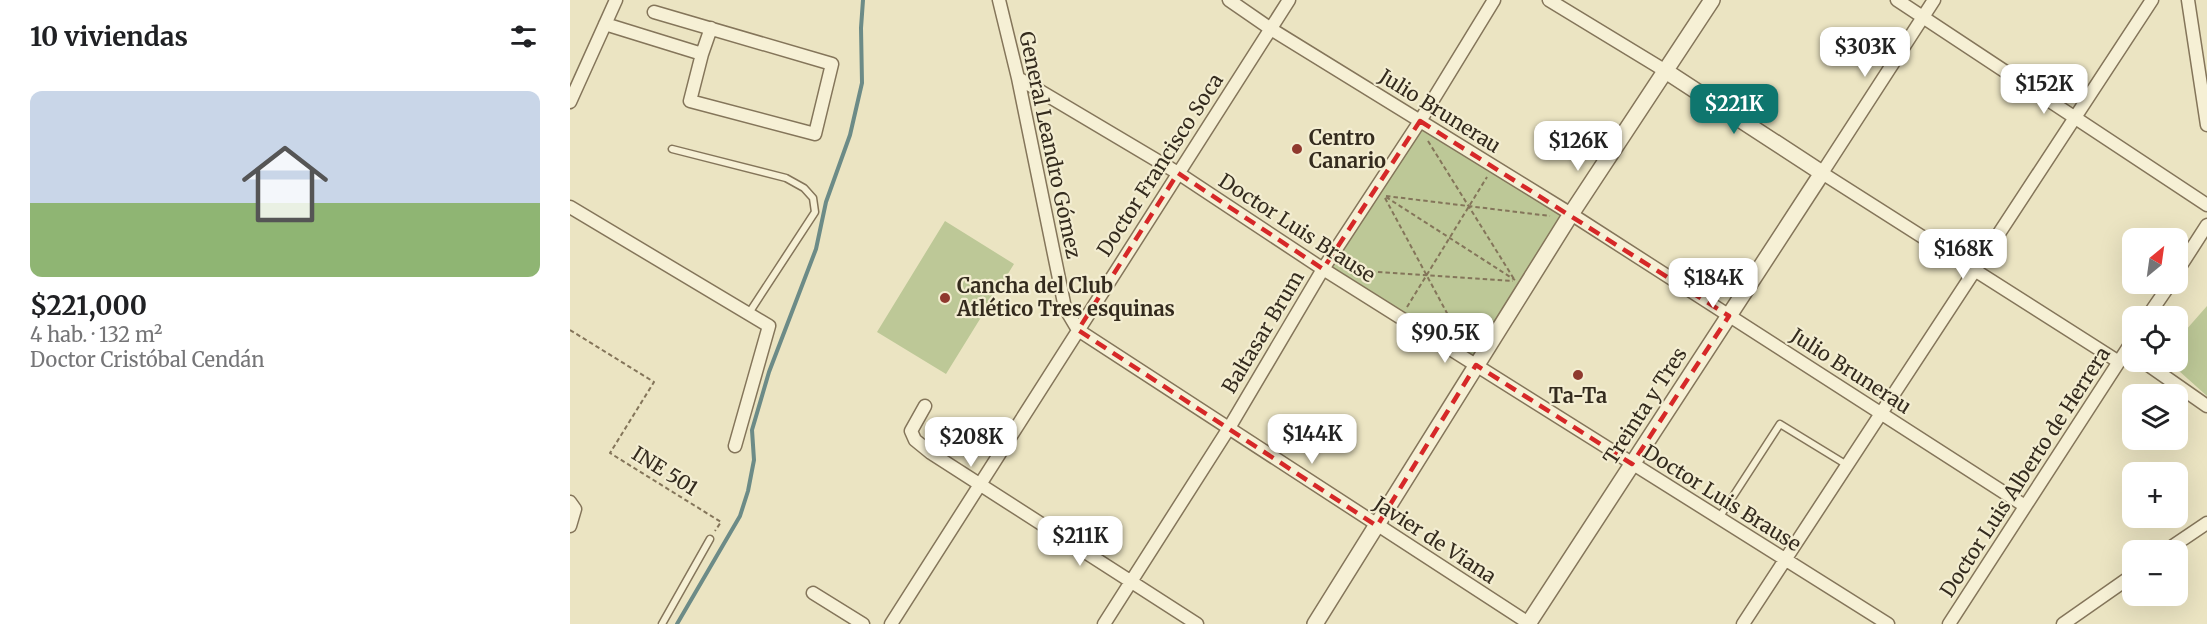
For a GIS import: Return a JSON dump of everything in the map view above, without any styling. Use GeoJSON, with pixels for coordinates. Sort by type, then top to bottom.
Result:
{"type":"FeatureCollection","features":[{"type":"Feature","properties":{"kind":"street"},"geometry":{"type":"LineString","coordinates":[[570,102],[574,84],[616,0]]}},
{"type":"Feature","properties":{"kind":"street","name":"General Leandro Gómez"},"geometry":{"type":"LineString","coordinates":[[999,0],[1018,78],[1065,308],[1078,330]]}},
{"type":"Feature","properties":{"kind":"street","name":"Julio Brunerau"},"geometry":{"type":"LineString","coordinates":[[1229,0],[1571,214],[2025,506]]}},
{"type":"Feature","properties":{"kind":"street","name":"Doctor Francisco Soca"},"geometry":{"type":"LineString","coordinates":[[891,624],[1289,0]]}},
{"type":"Feature","properties":{"kind":"street","name":"Baltasar Brum"},"geometry":{"type":"LineString","coordinates":[[1104,624],[1229,428],[1323,269],[1420,121],[1494,0]]}},
{"type":"Feature","properties":{"kind":"street"},"geometry":{"type":"LineString","coordinates":[[1549,0],[1664,70],[2119,362]]}},
{"type":"Feature","properties":{"kind":"street"},"geometry":{"type":"LineString","coordinates":[[1315,624],[1571,214],[1712,0]]}},
{"type":"Feature","properties":{"kind":"street"},"geometry":{"type":"LineString","coordinates":[[1897,0],[2207,206]]}},
{"type":"Feature","properties":{"kind":"street","name":"Treinta y Tres"},"geometry":{"type":"LineString","coordinates":[[1529,624],[1934,0]]}},
{"type":"Feature","properties":{"kind":"street"},"geometry":{"type":"LineString","coordinates":[[1743,624],[2152,0]]}},
{"type":"Feature","properties":{"kind":"street"},"geometry":{"type":"LineString","coordinates":[[2188,0],[2207,125]]}},
{"type":"Feature","properties":{"kind":"street"},"geometry":{"type":"LineString","coordinates":[[654,12],[711,28],[832,64],[815,134],[690,100],[711,28]]}},
{"type":"Feature","properties":{"kind":"street"},"geometry":{"type":"LineString","coordinates":[[606,24],[702,54]]}},
{"type":"Feature","properties":{"kind":"street","name":"Doctor Luis Brause"},"geometry":{"type":"LineString","coordinates":[[1018,78],[1178,173],[1323,269],[1888,624]]}},
{"type":"Feature","properties":{"kind":"street"},"geometry":{"type":"LineString","coordinates":[[570,207],[769,326],[735,446]]}},
{"type":"Feature","properties":{"kind":"street"},"geometry":{"type":"LineString","coordinates":[[2188,254],[2207,225]]}},
{"type":"Feature","properties":{"kind":"street","name":"Javier de Viana"},"geometry":{"type":"LineString","coordinates":[[1078,330],[1529,624]]}},
{"type":"Feature","properties":{"kind":"street","name":"Doctor Luis Alberto de Herrera"},"geometry":{"type":"LineString","coordinates":[[1949,624],[2122,358]]}},
{"type":"Feature","properties":{"kind":"street"},"geometry":{"type":"LineString","coordinates":[[2158,372],[2207,406]]}},
{"type":"Feature","properties":{"kind":"street"},"geometry":{"type":"LineString","coordinates":[[925,406],[911,431],[915,440],[1197,624]]}},
{"type":"Feature","properties":{"kind":"street"},"geometry":{"type":"LineString","coordinates":[[570,502],[575,509],[570,526]]}},
{"type":"Feature","properties":{"kind":"street"},"geometry":{"type":"LineString","coordinates":[[2182,540],[2207,523]]}},
{"type":"Feature","properties":{"kind":"street"},"geometry":{"type":"LineString","coordinates":[[2063,624],[2122,583]]}},
{"type":"Feature","properties":{"kind":"street"},"geometry":{"type":"LineString","coordinates":[[813,593],[863,624]]}},
{"type":"Feature","properties":{"kind":"lane"},"geometry":{"type":"LineString","coordinates":[[672,149],[786,178],[804,188],[813,198],[815,212],[748,314]]}},
{"type":"Feature","properties":{"kind":"lane"},"geometry":{"type":"LineString","coordinates":[[1719,518],[1780,424],[1847,465]]}},
{"type":"Feature","properties":{"kind":"lane"},"geometry":{"type":"LineString","coordinates":[[662,624],[710,539]]}},
{"type":"Feature","properties":{"kind":"path"},"geometry":{"type":"LineString","coordinates":[[1429,141],[1516,281]]}},
{"type":"Feature","properties":{"kind":"path"},"geometry":{"type":"LineString","coordinates":[[1405,312],[1489,174]]}},
{"type":"Feature","properties":{"kind":"path"},"geometry":{"type":"LineString","coordinates":[[1383,196],[1389,187]]}},
{"type":"Feature","properties":{"kind":"path"},"geometry":{"type":"LineString","coordinates":[[1383,196],[1556,217],[1546,211]]}},
{"type":"Feature","properties":{"kind":"path"},"geometry":{"type":"LineString","coordinates":[[1383,196],[1516,281]]}},
{"type":"Feature","properties":{"kind":"path"},"geometry":{"type":"LineString","coordinates":[[1383,196],[1464,343]]}},
{"type":"Feature","properties":{"kind":"path"},"geometry":{"type":"LineString","coordinates":[[1348,270],[1516,281]]}},
{"type":"Feature","properties":{"kind":"path"},"geometry":{"type":"LineString","coordinates":[[1510,290],[1516,281]]}},
{"type":"Feature","properties":{"kind":"path","name":"INE 501"},"geometry":{"type":"LineString","coordinates":[[570,330],[654,382],[610,453],[721,522],[710,539]]}},
{"type":"Feature","properties":{"kind":"highlighted area"},"geometry":{"type":"Polygon","coordinates":[[[1420,121],[1729,316],[1632,464],[1476,365],[1377,526],[1078,330],[1178,173],[1323,269],[1420,121]]]}},
{"type":"Feature","properties":{"kind":"green space"},"geometry":{"type":"Polygon","coordinates":[[[1421,126],[1563,215],[1473,358],[1331,269],[1421,126]]]}},
{"type":"Feature","properties":{"kind":"green space","name":"Cancha del Club Atlético Tres esquinas"},"geometry":{"type":"Polygon","coordinates":[[[945,221],[1014,264],[946,374],[877,332],[945,221]]]}},
{"type":"Feature","properties":{"kind":"green space"},"geometry":{"type":"Polygon","coordinates":[[[2207,306],[2207,396],[2180,372],[2188,372],[2188,328],[2207,306]]]}},
{"type":"Feature","properties":{"kind":"waterway"},"geometry":{"type":"LineString","coordinates":[[677,624],[740,516],[748,491],[754,460],[752,430],[769,372],[816,249],[826,202],[850,135],[862,83],[863,0]]}},
{"type":"Feature","properties":{"kind":"place","name":"Centro Canario"},"geometry":{"type":"Point","coordinates":[1297,149]}},
{"type":"Feature","properties":{"kind":"place","name":"Cancha del Club Atlético Tres esquinas"},"geometry":{"type":"Point","coordinates":[945,298]}},
{"type":"Feature","properties":{"kind":"place","name":"Ta-Ta"},"geometry":{"type":"Point","coordinates":[1578,375]}}]}
